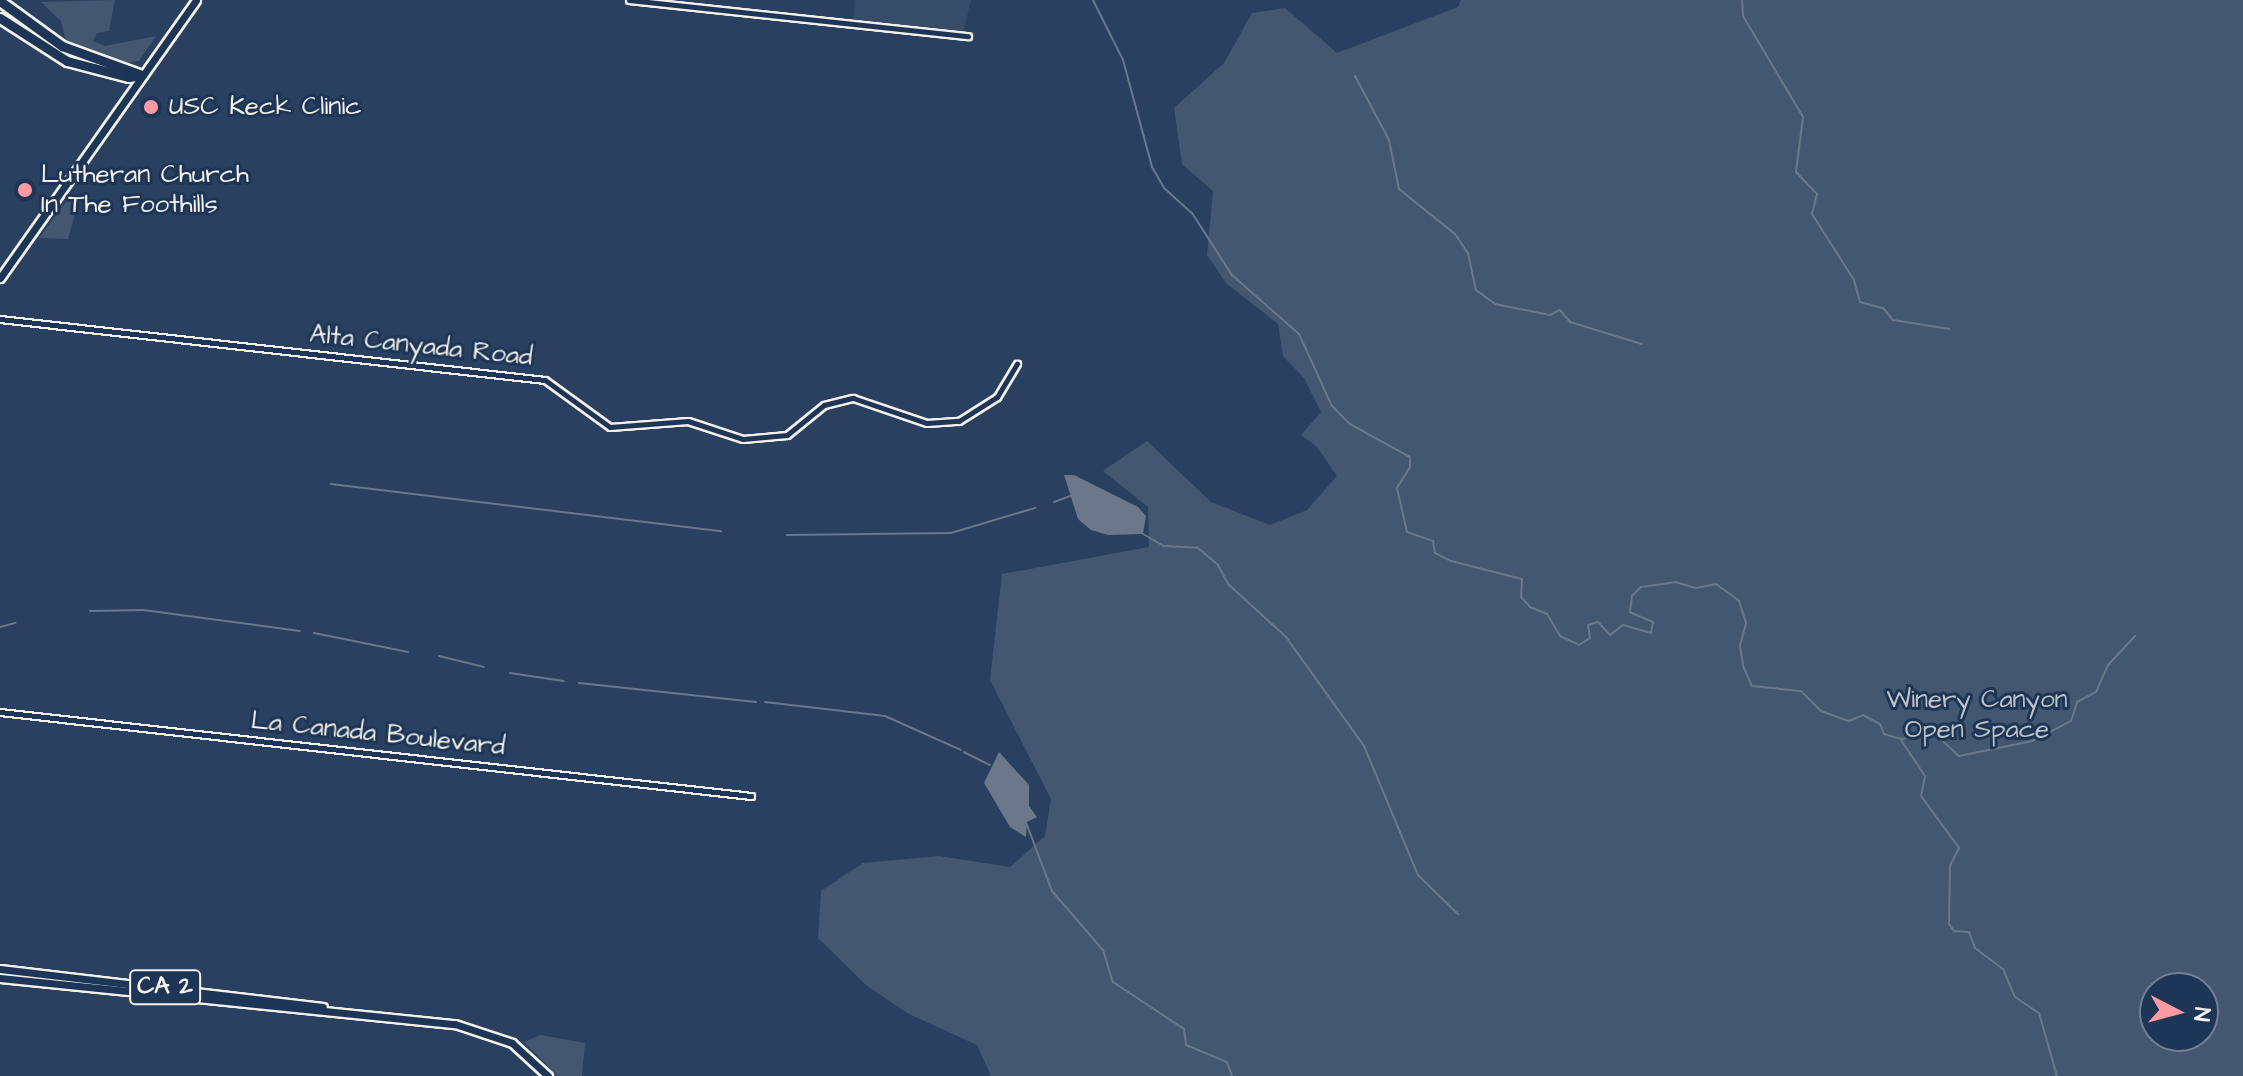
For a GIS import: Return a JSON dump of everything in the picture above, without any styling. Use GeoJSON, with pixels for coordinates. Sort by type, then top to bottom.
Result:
{"type":"FeatureCollection","features":[{"type":"Feature","properties":{"kind":"highway"},"geometry":{"type":"LineString","coordinates":[[0,1],[62,46],[142,75]]}},
{"type":"Feature","properties":{"kind":"highway"},"geometry":{"type":"LineString","coordinates":[[0,18],[67,61],[129,77],[142,75]]}},
{"type":"Feature","properties":{"kind":"main road"},"geometry":{"type":"LineString","coordinates":[[0,278],[196,0]]}},
{"type":"Feature","properties":{"kind":"main road","name":"CA 2"},"geometry":{"type":"LineString","coordinates":[[0,969],[307,1002],[329,1009],[485,1031],[512,1043],[548,1076]]}},
{"type":"Feature","properties":{"kind":"main road","name":"CA 2"},"geometry":{"type":"LineString","coordinates":[[0,978],[304,1011],[329,1009]]}},
{"type":"Feature","properties":{"kind":"street"},"geometry":{"type":"LineString","coordinates":[[629,0],[968,36]]}},
{"type":"Feature","properties":{"kind":"street","name":"Alta Canyada Road"},"geometry":{"type":"LineString","coordinates":[[0,319],[545,380],[610,427],[688,421],[743,439],[787,435],[824,405],[853,398],[927,423],[959,421],[997,397],[1017,364]]}},
{"type":"Feature","properties":{"kind":"street","name":"La Canada Boulevard"},"geometry":{"type":"LineString","coordinates":[[0,712],[751,796]]}},
{"type":"Feature","properties":{"kind":"shaded area"},"geometry":{"type":"Polygon","coordinates":[[[855,0],[971,0],[964,29],[957,33],[853,21],[855,0]]]}},
{"type":"Feature","properties":{"kind":"shaded area"},"geometry":{"type":"Polygon","coordinates":[[[1064,475],[1074,475],[1138,507],[1146,516],[1143,534],[1108,535],[1091,530],[1078,519],[1064,475]]]}},
{"type":"Feature","properties":{"kind":"shaded area"},"geometry":{"type":"Polygon","coordinates":[[[999,752],[1029,785],[1029,806],[1037,817],[1027,822],[1026,837],[1010,827],[984,783],[999,752]]]}},
{"type":"Feature","properties":{"kind":"green space"},"geometry":{"type":"Polygon","coordinates":[[[115,0],[109,31],[97,33],[93,41],[105,46],[156,36],[139,61],[122,63],[66,42],[61,21],[41,2],[115,0]]]}},
{"type":"Feature","properties":{"kind":"green space","name":"Winery Canyon Open Space"},"geometry":{"type":"Polygon","coordinates":[[[1461,0],[2243,0],[2243,1076],[991,1076],[977,1045],[907,1013],[866,985],[818,938],[821,891],[863,863],[939,856],[1010,867],[1045,836],[1051,799],[990,680],[1002,574],[1149,547],[1148,507],[1103,471],[1147,441],[1211,502],[1270,525],[1307,510],[1337,476],[1317,447],[1301,435],[1321,412],[1304,378],[1283,356],[1278,324],[1226,283],[1207,255],[1213,191],[1182,164],[1174,108],[1224,63],[1252,13],[1285,8],[1337,53],[1458,7],[1461,0]]]}},
{"type":"Feature","properties":{"kind":"green space"},"geometry":{"type":"Polygon","coordinates":[[[69,198],[79,200],[68,239],[39,238],[69,198]]]}},
{"type":"Feature","properties":{"kind":"green space"},"geometry":{"type":"Polygon","coordinates":[[[541,1035],[585,1043],[582,1076],[558,1076],[524,1042],[541,1035]]]}},
{"type":"Feature","properties":{"kind":"waterway"},"geometry":{"type":"LineString","coordinates":[[1093,0],[1123,60],[1152,167],[1164,188],[1192,213],[1232,275],[1299,334],[1332,406],[1350,424],[1410,457],[1410,467],[1397,488],[1407,532],[1433,541],[1435,553],[1451,561],[1522,579],[1521,597],[1530,607],[1547,614],[1560,636],[1579,645],[1590,638],[1588,625],[1598,622],[1610,635],[1623,625],[1651,633],[1653,622],[1630,612],[1632,596],[1641,587],[1675,582],[1696,588],[1716,584],[1739,601],[1746,623],[1740,646],[1743,666],[1752,686],[1801,691],[1821,711],[1849,721],[1863,715],[1880,724],[1884,734],[1901,739]]}},
{"type":"Feature","properties":{"kind":"waterway"},"geometry":{"type":"LineString","coordinates":[[1742,0],[1743,16],[1803,117],[1796,172],[1817,194],[1812,214],[1854,280],[1860,302],[1883,308],[1893,320],[1949,329]]}},
{"type":"Feature","properties":{"kind":"waterway"},"geometry":{"type":"LineString","coordinates":[[1355,76],[1389,140],[1399,189],[1455,234],[1468,253],[1476,290],[1495,304],[1550,315],[1560,310],[1570,322],[1642,344]]}},
{"type":"Feature","properties":{"kind":"waterway"},"geometry":{"type":"LineString","coordinates":[[331,484],[721,531]]}},
{"type":"Feature","properties":{"kind":"waterway"},"geometry":{"type":"LineString","coordinates":[[1054,502],[1073,495]]}},
{"type":"Feature","properties":{"kind":"waterway"},"geometry":{"type":"LineString","coordinates":[[787,535],[951,533],[1035,508]]}},
{"type":"Feature","properties":{"kind":"waterway"},"geometry":{"type":"LineString","coordinates":[[1143,534],[1164,546],[1198,548],[1218,565],[1228,584],[1286,637],[1364,746],[1418,875],[1458,914]]}},
{"type":"Feature","properties":{"kind":"waterway"},"geometry":{"type":"LineString","coordinates":[[90,611],[143,610],[300,631]]}},
{"type":"Feature","properties":{"kind":"waterway"},"geometry":{"type":"LineString","coordinates":[[0,627],[15,623]]}},
{"type":"Feature","properties":{"kind":"waterway"},"geometry":{"type":"LineString","coordinates":[[314,633],[408,652]]}},
{"type":"Feature","properties":{"kind":"waterway"},"geometry":{"type":"LineString","coordinates":[[1902,739],[1932,731],[1959,756],[2032,741],[2071,721],[2077,702],[2096,692],[2108,665],[2135,636]]}},
{"type":"Feature","properties":{"kind":"waterway"},"geometry":{"type":"LineString","coordinates":[[439,656],[484,667]]}},
{"type":"Feature","properties":{"kind":"waterway"},"geometry":{"type":"LineString","coordinates":[[510,673],[563,681]]}},
{"type":"Feature","properties":{"kind":"waterway"},"geometry":{"type":"LineString","coordinates":[[579,683],[756,702]]}},
{"type":"Feature","properties":{"kind":"waterway"},"geometry":{"type":"LineString","coordinates":[[765,702],[885,716],[961,750]]}},
{"type":"Feature","properties":{"kind":"waterway"},"geometry":{"type":"LineString","coordinates":[[1901,740],[1925,776],[1921,796],[1959,848],[1950,866],[1949,924],[1954,931],[1969,932],[1975,948],[2003,969],[2015,997],[2039,1013],[2057,1076]]}},
{"type":"Feature","properties":{"kind":"waterway"},"geometry":{"type":"LineString","coordinates":[[964,752],[990,765]]}},
{"type":"Feature","properties":{"kind":"waterway"},"geometry":{"type":"LineString","coordinates":[[1027,825],[1052,891],[1103,950],[1113,982],[1184,1029],[1186,1045],[1227,1062],[1232,1076]]}},
{"type":"Feature","properties":{"kind":"place","name":"USC Keck Clinic"},"geometry":{"type":"Point","coordinates":[151,107]}},
{"type":"Feature","properties":{"kind":"place","name":"Lutheran Church In The Foothills"},"geometry":{"type":"Point","coordinates":[25,190]}}]}
